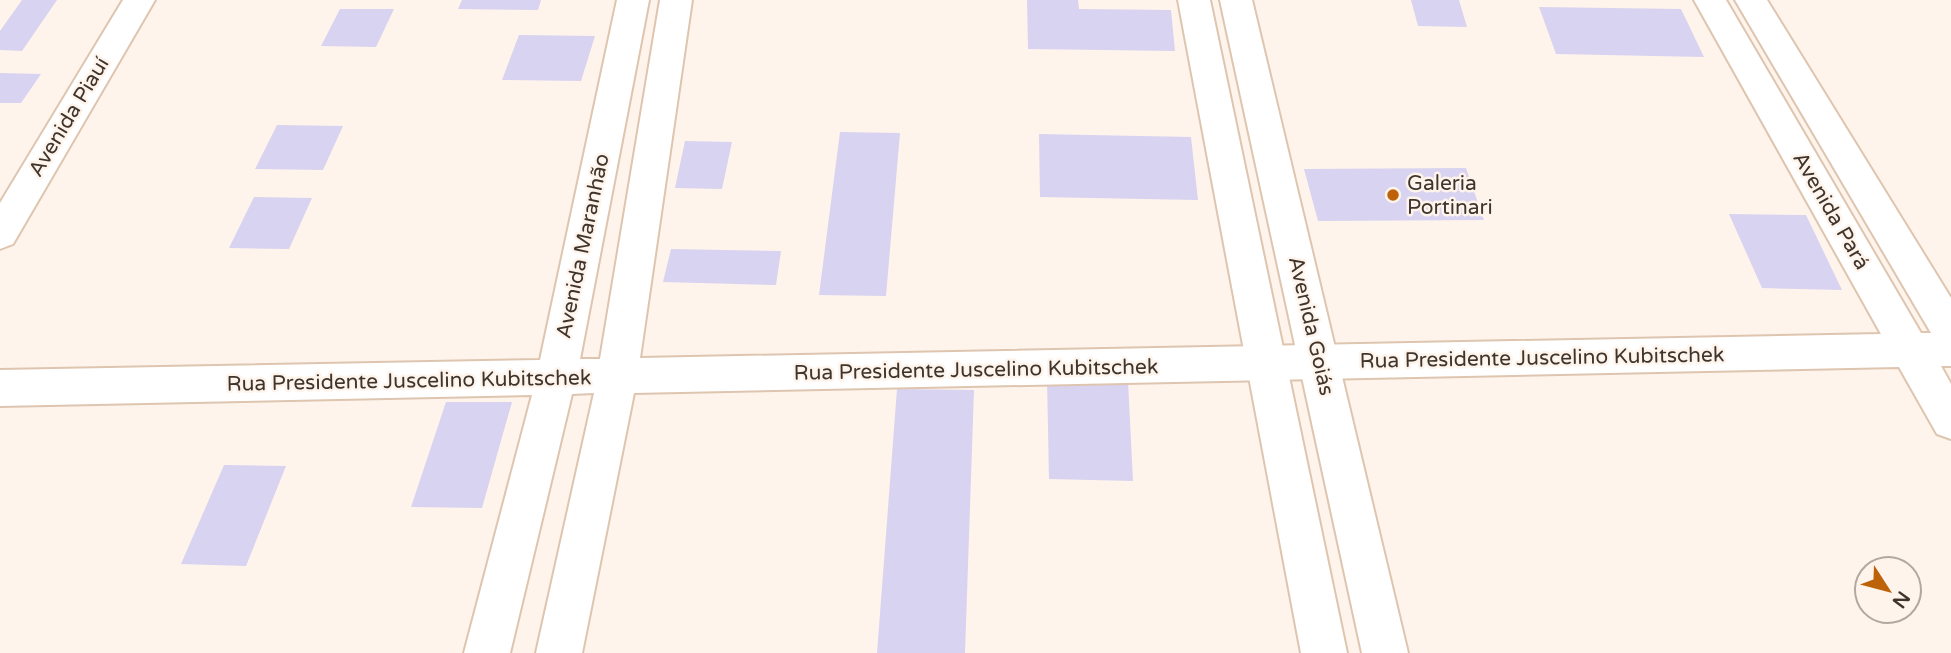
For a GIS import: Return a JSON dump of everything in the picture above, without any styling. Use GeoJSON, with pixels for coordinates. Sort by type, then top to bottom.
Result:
{"type":"FeatureCollection","features":[{"type":"Feature","properties":{"kind":"street","name":"Avenida Piauí"},"geometry":{"type":"LineString","coordinates":[[0,234],[139,0]]}},
{"type":"Feature","properties":{"kind":"street","name":"Avenida Maranhão"},"geometry":{"type":"LineString","coordinates":[[487,653],[556,379],[634,0]]}},
{"type":"Feature","properties":{"kind":"street"},"geometry":{"type":"LineString","coordinates":[[559,653],[617,377],[676,0]]}},
{"type":"Feature","properties":{"kind":"street"},"geometry":{"type":"LineString","coordinates":[[1194,0],[1324,653]]}},
{"type":"Feature","properties":{"kind":"street","name":"Avenida Goiás"},"geometry":{"type":"LineString","coordinates":[[1236,0],[1385,653]]}},
{"type":"Feature","properties":{"kind":"street","name":"Avenida Pará"},"geometry":{"type":"LineString","coordinates":[[1710,0],[1951,421]]}},
{"type":"Feature","properties":{"kind":"street","name":"Avenida Pará"},"geometry":{"type":"LineString","coordinates":[[1752,0],[1951,332]]}},
{"type":"Feature","properties":{"kind":"street","name":"Rua Presidente Juscelino Kubitschek"},"geometry":{"type":"LineString","coordinates":[[0,388],[556,379],[1951,349]]}},
{"type":"Feature","properties":{"kind":"building"},"geometry":{"type":"Polygon","coordinates":[[[22,0],[57,0],[22,51],[0,50],[0,31],[22,0]]]}},
{"type":"Feature","properties":{"kind":"building"},"geometry":{"type":"Polygon","coordinates":[[[462,0],[541,0],[538,10],[458,9],[462,0]]]}},
{"type":"Feature","properties":{"kind":"building"},"geometry":{"type":"Polygon","coordinates":[[[1027,0],[1078,0],[1079,9],[1171,10],[1175,51],[1028,49],[1027,0]]]}},
{"type":"Feature","properties":{"kind":"building"},"geometry":{"type":"Polygon","coordinates":[[[1411,0],[1459,0],[1467,27],[1418,26],[1411,0]]]}},
{"type":"Feature","properties":{"kind":"building"},"geometry":{"type":"Polygon","coordinates":[[[1539,7],[1681,9],[1704,57],[1556,54],[1539,7]]]}},
{"type":"Feature","properties":{"kind":"building"},"geometry":{"type":"Polygon","coordinates":[[[340,9],[394,9],[376,47],[321,46],[340,9]]]}},
{"type":"Feature","properties":{"kind":"building"},"geometry":{"type":"Polygon","coordinates":[[[519,35],[595,36],[581,81],[502,80],[519,35]]]}},
{"type":"Feature","properties":{"kind":"building"},"geometry":{"type":"Polygon","coordinates":[[[0,73],[41,74],[21,103],[0,103],[0,73]]]}},
{"type":"Feature","properties":{"kind":"building"},"geometry":{"type":"Polygon","coordinates":[[[277,125],[343,126],[323,170],[255,169],[277,125]]]}},
{"type":"Feature","properties":{"kind":"building"},"geometry":{"type":"Polygon","coordinates":[[[840,132],[900,133],[886,296],[819,295],[840,132]]]}},
{"type":"Feature","properties":{"kind":"building"},"geometry":{"type":"Polygon","coordinates":[[[1039,134],[1191,137],[1198,200],[1040,197],[1039,134]]]}},
{"type":"Feature","properties":{"kind":"building"},"geometry":{"type":"Polygon","coordinates":[[[685,141],[732,142],[722,189],[675,188],[685,141]]]}},
{"type":"Feature","properties":{"kind":"building","name":"Galeria Portinari"},"geometry":{"type":"Polygon","coordinates":[[[1466,168],[1484,220],[1318,221],[1304,169],[1466,168]]]}},
{"type":"Feature","properties":{"kind":"building"},"geometry":{"type":"Polygon","coordinates":[[[254,197],[312,198],[289,249],[229,248],[254,197]]]}},
{"type":"Feature","properties":{"kind":"building"},"geometry":{"type":"Polygon","coordinates":[[[1729,214],[1806,215],[1842,290],[1762,288],[1729,214]]]}},
{"type":"Feature","properties":{"kind":"building"},"geometry":{"type":"Polygon","coordinates":[[[671,249],[781,251],[776,285],[663,282],[671,249]]]}},
{"type":"Feature","properties":{"kind":"building"},"geometry":{"type":"Polygon","coordinates":[[[1047,379],[1128,381],[1133,481],[1049,479],[1047,379]]]}},
{"type":"Feature","properties":{"kind":"building"},"geometry":{"type":"Polygon","coordinates":[[[897,389],[974,390],[965,653],[877,653],[897,389]]]}},
{"type":"Feature","properties":{"kind":"building"},"geometry":{"type":"Polygon","coordinates":[[[446,402],[512,402],[482,508],[411,507],[446,402]]]}},
{"type":"Feature","properties":{"kind":"building"},"geometry":{"type":"Polygon","coordinates":[[[224,465],[286,466],[246,566],[181,564],[224,465]]]}},
{"type":"Feature","properties":{"kind":"place","name":"Galeria Portinari"},"geometry":{"type":"Point","coordinates":[1393,195]}}]}
